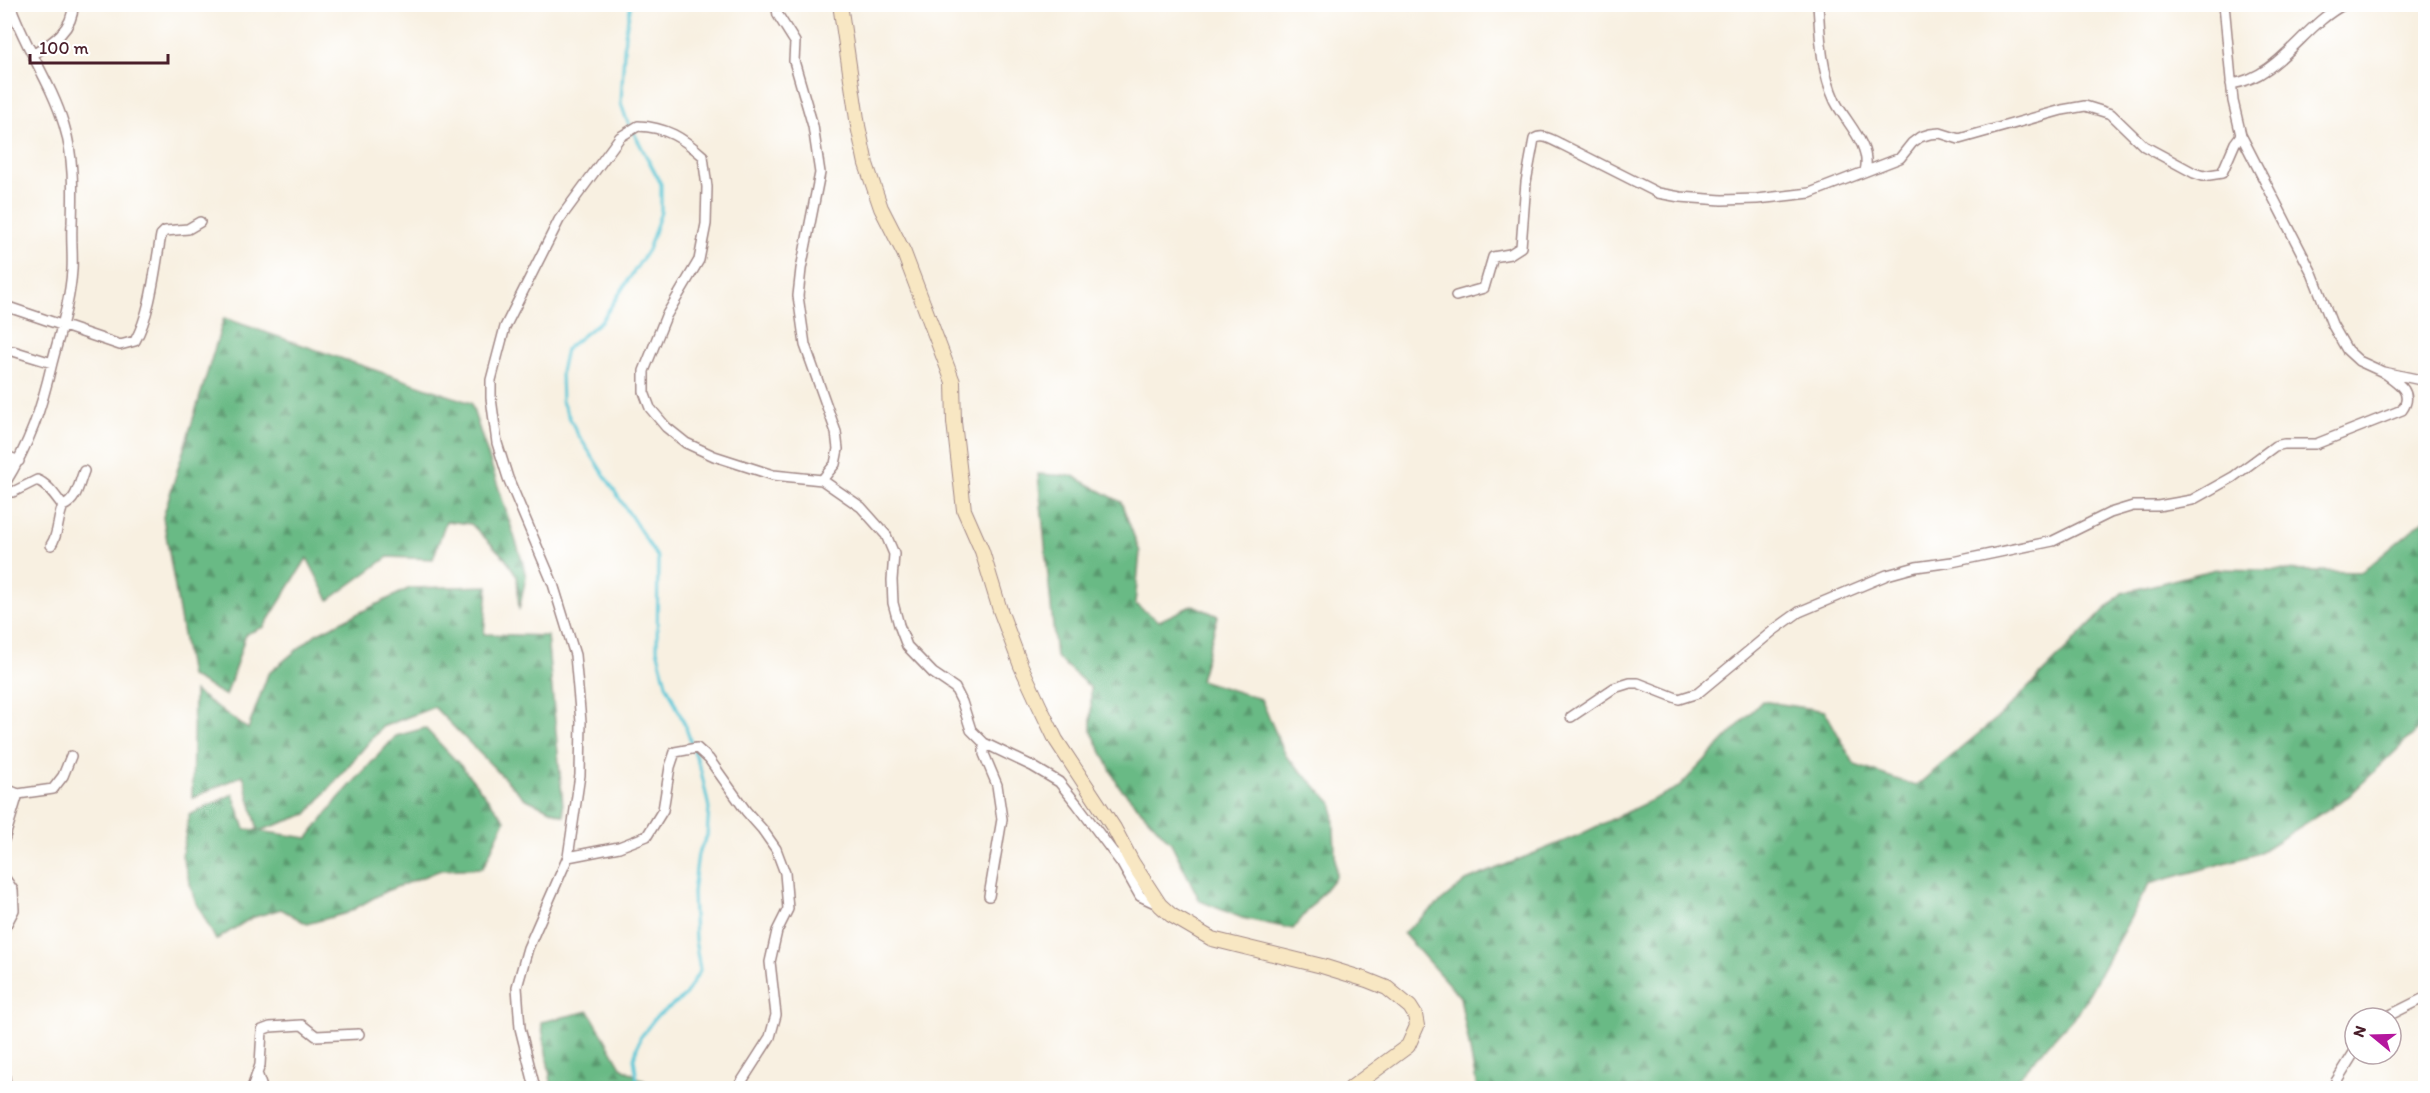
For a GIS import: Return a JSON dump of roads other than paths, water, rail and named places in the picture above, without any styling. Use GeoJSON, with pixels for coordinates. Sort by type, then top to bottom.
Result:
{"type":"FeatureCollection","features":[{"type":"Feature","properties":{"kind":"main road"},"geometry":{"type":"LineString","coordinates":[[840,4],[858,126],[866,164],[881,208],[904,253],[923,298],[953,382],[954,422],[964,510],[982,551],[1000,610],[1021,666],[1047,722],[1160,905],[1178,920],[1212,939],[1354,975],[1387,988],[1404,1001],[1415,1015],[1417,1026],[1414,1036],[1400,1054],[1351,1089]]}},
{"type":"Feature","properties":{"kind":"street"},"geometry":{"type":"LineString","coordinates":[[10,4],[16,22],[33,54],[64,125],[72,164],[72,270],[63,326],[40,414],[19,461],[4,487],[13,492],[37,480],[43,482],[63,506]]}},
{"type":"Feature","properties":{"kind":"street"},"geometry":{"type":"LineString","coordinates":[[33,54],[50,44],[63,32],[70,22],[73,4]]}},
{"type":"Feature","properties":{"kind":"street"},"geometry":{"type":"LineString","coordinates":[[776,4],[778,15],[795,42],[794,61],[813,126],[820,173],[798,296],[805,345],[836,432],[838,449],[835,464],[822,480]]}},
{"type":"Feature","properties":{"kind":"street"},"geometry":{"type":"LineString","coordinates":[[1818,4],[1821,48],[1827,76],[1834,98],[1864,149],[1868,161],[1866,171]]}},
{"type":"Feature","properties":{"kind":"street"},"geometry":{"type":"LineString","coordinates":[[1571,717],[1614,688],[1630,683],[1638,683],[1678,699],[1698,693],[1799,612],[1887,575],[1916,567],[2054,541],[2110,513],[2133,506],[2158,506],[2192,500],[2233,477],[2275,446],[2316,444],[2402,410],[2407,403],[2407,395],[2398,382],[2359,361],[2347,350],[2332,324],[2312,273],[2289,225],[2241,135],[2231,84],[2224,4]]}},
{"type":"Feature","properties":{"kind":"street"},"geometry":{"type":"LineString","coordinates":[[2231,84],[2252,79],[2296,46],[2335,9],[2345,4]]}},
{"type":"Feature","properties":{"kind":"street"},"geometry":{"type":"LineString","coordinates":[[1456,296],[1484,288],[1493,257],[1510,254],[1521,247],[1526,182],[1534,139],[1538,136],[1561,144],[1658,193],[1722,200],[1809,193],[1900,158],[1920,137],[1940,133],[1959,139],[2062,110],[2085,106],[2111,114],[2144,146],[2203,177],[2222,173],[2241,135]]}},
{"type":"Feature","properties":{"kind":"street"},"geometry":{"type":"LineString","coordinates":[[535,1089],[519,1029],[517,987],[528,948],[568,857],[580,775],[581,722],[575,655],[553,584],[508,478],[497,443],[491,380],[505,327],[548,240],[564,213],[604,163],[620,137],[638,126],[658,129],[685,139],[704,156],[707,187],[706,224],[699,260],[666,316],[644,371],[645,392],[650,408],[666,428],[686,443],[714,456],[773,475],[822,480],[861,507],[886,535],[894,554],[893,603],[908,646],[933,673],[955,688],[971,730],[984,743],[1059,782],[1122,864],[1140,896],[1160,905]]}},
{"type":"Feature","properties":{"kind":"street"},"geometry":{"type":"LineString","coordinates":[[11,308],[120,345],[135,341],[150,294],[161,235],[165,231],[188,228],[200,222]]}},
{"type":"Feature","properties":{"kind":"street"},"geometry":{"type":"LineString","coordinates":[[13,351],[52,363]]}},
{"type":"Feature","properties":{"kind":"street"},"geometry":{"type":"LineString","coordinates":[[2383,372],[2426,381]]}},
{"type":"Feature","properties":{"kind":"street"},"geometry":{"type":"LineString","coordinates":[[6,458],[19,461]]}},
{"type":"Feature","properties":{"kind":"street"},"geometry":{"type":"LineString","coordinates":[[51,545],[56,537],[57,522],[63,506],[68,504],[75,495],[84,471]]}},
{"type":"Feature","properties":{"kind":"street"},"geometry":{"type":"LineString","coordinates":[[4,631],[4,644]]}},
{"type":"Feature","properties":{"kind":"street"},"geometry":{"type":"LineString","coordinates":[[984,743],[984,754],[997,785],[1002,819],[989,896]]}},
{"type":"Feature","properties":{"kind":"street"},"geometry":{"type":"LineString","coordinates":[[568,857],[619,847],[647,836],[663,810],[670,767],[675,752],[697,748],[710,759],[771,842],[785,873],[788,909],[777,932],[770,962],[776,1015],[770,1037],[740,1084]]}},
{"type":"Feature","properties":{"kind":"street"},"geometry":{"type":"LineString","coordinates":[[4,788],[18,795],[53,789],[63,776],[71,756]]}},
{"type":"Feature","properties":{"kind":"street"},"geometry":{"type":"LineString","coordinates":[[4,840],[18,795]]}},
{"type":"Feature","properties":{"kind":"street"},"geometry":{"type":"LineString","coordinates":[[4,877],[13,891],[14,910],[4,929]]}},
{"type":"Feature","properties":{"kind":"street"},"geometry":{"type":"LineString","coordinates":[[2403,1008],[2426,997]]}},
{"type":"Feature","properties":{"kind":"street"},"geometry":{"type":"LineString","coordinates":[[252,1089],[257,1073],[262,1030],[270,1027],[302,1025],[316,1036],[359,1034]]}},
{"type":"Feature","properties":{"kind":"street"},"geometry":{"type":"LineString","coordinates":[[4,1066],[6,1089]]}},
{"type":"Feature","properties":{"kind":"street"},"geometry":{"type":"LineString","coordinates":[[2332,1089],[2346,1066]]}},
{"type":"Feature","properties":{"kind":"street"},"geometry":{"type":"LineString","coordinates":[[257,1073],[262,1089]]}},
{"type":"Feature","properties":{"kind":"waterway"},"geometry":{"type":"LineString","coordinates":[[631,4],[625,34],[621,103],[626,118],[661,184],[661,212],[648,250],[602,320],[566,349],[561,372],[562,402],[577,433],[658,558],[657,649],[666,684],[685,725],[701,771],[709,808],[707,836],[698,854],[693,892],[695,940],[700,970],[685,996],[655,1018],[640,1038],[634,1058],[638,1088]]}}]}
